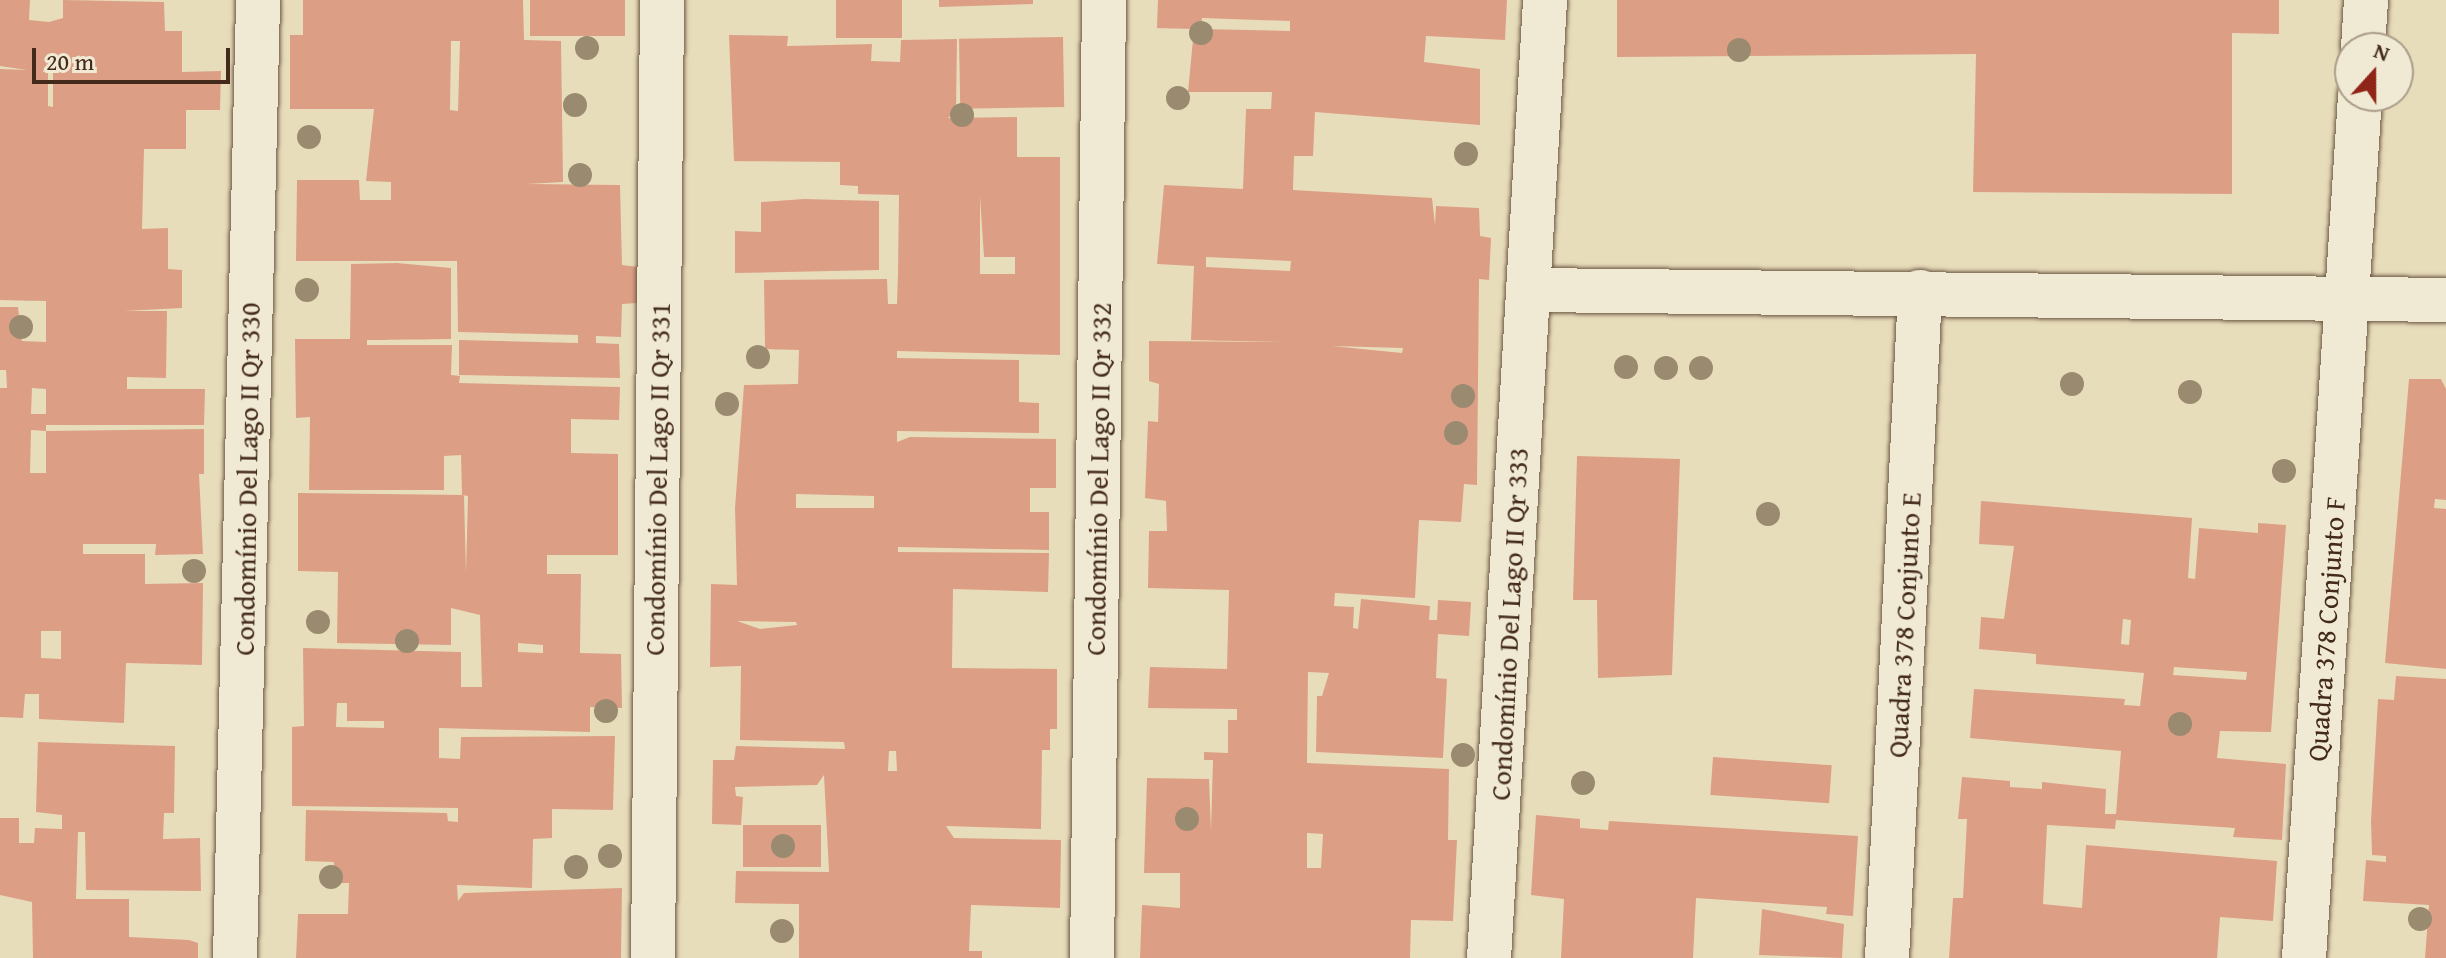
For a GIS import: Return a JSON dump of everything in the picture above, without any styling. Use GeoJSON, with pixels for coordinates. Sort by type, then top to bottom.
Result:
{"type":"FeatureCollection","features":[{"type":"Feature","properties":{"kind":"street","name":"Condomínio Del Lago II Qr 330"},"geometry":{"type":"LineString","coordinates":[[235,958],[258,0]]}},
{"type":"Feature","properties":{"kind":"street","name":"Condomínio Del Lago II Qr 331"},"geometry":{"type":"LineString","coordinates":[[653,958],[662,0]]}},
{"type":"Feature","properties":{"kind":"street","name":"Condomínio Del Lago II Qr 332"},"geometry":{"type":"LineString","coordinates":[[1092,958],[1104,0]]}},
{"type":"Feature","properties":{"kind":"street","name":"Condomínio Del Lago II Qr 333"},"geometry":{"type":"LineString","coordinates":[[1489,958],[1545,0]]}},
{"type":"Feature","properties":{"kind":"street"},"geometry":{"type":"LineString","coordinates":[[2364,32],[2366,0]]}},
{"type":"Feature","properties":{"kind":"street","name":"Quadra 378 Conjunto F"},"geometry":{"type":"LineString","coordinates":[[2304,958],[2359,112]]}},
{"type":"Feature","properties":{"kind":"street"},"geometry":{"type":"LineString","coordinates":[[1529,290],[2446,300]]}},
{"type":"Feature","properties":{"kind":"street","name":"Quadra 378 Conjunto E"},"geometry":{"type":"LineString","coordinates":[[1887,958],[1920,292]]}},
{"type":"Feature","properties":{"kind":"building"},"geometry":{"type":"Polygon","coordinates":[[[0,0],[30,0],[29,20],[49,22],[63,18],[63,0],[164,2],[165,31],[182,31],[182,72],[221,71],[220,110],[186,110],[186,149],[144,149],[142,229],[168,228],[168,269],[182,270],[182,308],[124,311],[167,311],[166,378],[127,377],[127,389],[205,389],[204,425],[46,425],[46,431],[204,429],[204,474],[199,474],[203,554],[155,555],[156,544],[83,544],[83,554],[145,554],[145,584],[203,583],[202,665],[126,663],[124,723],[39,719],[39,694],[25,694],[23,718],[0,717],[0,388],[7,388],[6,370],[0,370],[0,307],[18,307],[22,341],[46,342],[46,301],[0,300],[0,69],[27,70],[0,66],[0,0]],[[48,71],[48,106],[53,107],[53,71],[48,71]],[[32,388],[31,414],[46,414],[46,389],[32,388]],[[31,430],[30,473],[46,473],[46,431],[31,430]],[[41,631],[41,658],[61,659],[61,631],[41,631]]]}},
{"type":"Feature","properties":{"kind":"building"},"geometry":{"type":"Polygon","coordinates":[[[303,0],[523,0],[524,40],[561,41],[563,182],[527,184],[620,185],[622,265],[638,267],[637,303],[622,304],[621,337],[596,336],[596,343],[619,344],[620,378],[459,375],[459,340],[578,343],[578,335],[458,332],[457,261],[296,261],[297,180],[359,180],[360,200],[391,200],[391,182],[366,181],[374,109],[290,109],[290,35],[303,35],[303,0]],[[451,41],[450,110],[458,111],[460,41],[451,41]]]}},
{"type":"Feature","properties":{"kind":"building"},"geometry":{"type":"Polygon","coordinates":[[[530,0],[625,0],[625,36],[530,36],[530,0]]]}},
{"type":"Feature","properties":{"kind":"building"},"geometry":{"type":"Polygon","coordinates":[[[836,0],[902,0],[902,38],[836,38],[836,0]]]}},
{"type":"Feature","properties":{"kind":"building"},"geometry":{"type":"Polygon","coordinates":[[[939,0],[1033,0],[1033,4],[939,7],[939,0]]]}},
{"type":"Feature","properties":{"kind":"building"},"geometry":{"type":"Polygon","coordinates":[[[1158,0],[1507,0],[1505,40],[1426,36],[1424,62],[1480,69],[1480,125],[1315,112],[1313,156],[1294,156],[1293,190],[1432,198],[1435,225],[1436,206],[1479,208],[1480,236],[1491,238],[1489,280],[1479,279],[1477,485],[1464,484],[1461,522],[1419,520],[1415,598],[1335,593],[1334,606],[1354,607],[1353,628],[1358,629],[1361,599],[1430,606],[1429,620],[1437,620],[1438,600],[1471,602],[1469,636],[1438,634],[1436,678],[1447,679],[1443,758],[1316,752],[1317,696],[1322,696],[1329,673],[1308,672],[1307,763],[1449,769],[1448,840],[1457,840],[1453,921],[1411,920],[1410,958],[1140,958],[1142,905],[1180,908],[1180,873],[1144,873],[1147,778],[1209,779],[1211,831],[1213,760],[1204,760],[1204,752],[1228,753],[1228,720],[1237,720],[1237,709],[1148,708],[1150,667],[1227,669],[1229,590],[1148,588],[1149,531],[1167,531],[1166,501],[1145,498],[1148,421],[1158,422],[1159,384],[1149,381],[1149,341],[1283,342],[1191,340],[1194,266],[1157,264],[1164,185],[1243,189],[1246,109],[1271,109],[1272,92],[1188,92],[1194,29],[1157,28],[1158,0]],[[1202,18],[1201,29],[1290,31],[1290,21],[1202,18]],[[1206,257],[1206,267],[1290,271],[1291,261],[1206,257]],[[1332,346],[1402,353],[1403,348],[1332,346]],[[1307,833],[1307,868],[1321,868],[1323,834],[1307,833]]]}},
{"type":"Feature","properties":{"kind":"building"},"geometry":{"type":"Polygon","coordinates":[[[1617,0],[2279,0],[2279,34],[2232,33],[2232,194],[1973,192],[1976,54],[1617,57],[1617,0]]]}},
{"type":"Feature","properties":{"kind":"building"},"geometry":{"type":"Polygon","coordinates":[[[729,35],[788,36],[787,46],[872,44],[871,61],[900,62],[901,40],[957,39],[956,111],[948,118],[1017,117],[1017,157],[1060,157],[1060,355],[897,351],[897,358],[1019,360],[1019,402],[1039,403],[1039,433],[897,431],[897,442],[910,437],[1056,439],[1056,488],[1030,488],[1030,512],[1049,512],[1049,550],[898,547],[898,552],[1049,553],[1048,592],[953,589],[952,668],[1057,669],[1057,729],[1050,729],[1050,750],[1042,750],[1041,829],[946,826],[954,838],[1061,840],[1060,908],[971,905],[969,951],[982,951],[982,958],[799,958],[799,904],[735,903],[736,871],[829,872],[824,775],[817,785],[735,787],[736,796],[743,797],[741,825],[712,824],[713,760],[734,760],[736,746],[845,749],[844,742],[740,740],[741,666],[710,667],[711,584],[737,585],[735,508],[744,385],[798,384],[799,350],[765,349],[764,280],[887,279],[888,304],[897,304],[899,195],[858,194],[858,186],[840,185],[840,162],[734,161],[729,35]],[[980,196],[980,274],[1015,274],[1015,257],[984,257],[980,196]],[[796,494],[796,508],[874,508],[874,496],[796,494]],[[737,621],[760,629],[797,625],[796,622],[737,621]],[[889,751],[888,771],[897,771],[896,751],[889,751]]]}},
{"type":"Feature","properties":{"kind":"building"},"geometry":{"type":"Polygon","coordinates":[[[1063,37],[1064,107],[960,109],[959,39],[1063,37]]]}},
{"type":"Feature","properties":{"kind":"building"},"geometry":{"type":"Polygon","coordinates":[[[804,199],[879,201],[879,270],[735,273],[735,231],[761,232],[761,202],[804,199]]]}},
{"type":"Feature","properties":{"kind":"building"},"geometry":{"type":"Polygon","coordinates":[[[397,263],[451,268],[451,339],[367,340],[367,345],[452,345],[451,375],[460,376],[459,383],[620,387],[619,420],[571,419],[571,453],[618,454],[618,555],[547,555],[547,574],[581,574],[580,653],[621,654],[622,708],[590,707],[590,732],[439,728],[439,758],[460,759],[461,737],[615,736],[613,810],[552,809],[552,838],[533,839],[532,888],[457,885],[458,901],[464,893],[622,888],[621,958],[296,958],[298,914],[348,914],[349,883],[334,883],[334,862],[305,861],[306,810],[447,813],[448,821],[458,822],[458,808],[292,806],[292,727],[304,726],[303,648],[461,652],[461,687],[482,687],[480,615],[451,608],[451,645],[337,643],[338,572],[298,571],[298,493],[462,495],[461,455],[444,456],[444,490],[309,490],[310,417],[296,418],[295,339],[350,339],[351,264],[397,263]],[[464,495],[466,573],[468,496],[464,495]],[[518,643],[518,652],[543,653],[543,645],[518,643]],[[337,703],[336,727],[384,728],[384,721],[347,721],[347,703],[337,703]]]}},
{"type":"Feature","properties":{"kind":"building"},"geometry":{"type":"Polygon","coordinates":[[[2409,379],[2441,379],[2446,389],[2446,500],[2435,499],[2434,508],[2446,509],[2446,669],[2385,663],[2409,379]]]}},
{"type":"Feature","properties":{"kind":"building"},"geometry":{"type":"Polygon","coordinates":[[[1577,456],[1680,459],[1672,675],[1598,678],[1597,600],[1573,600],[1577,456]]]}},
{"type":"Feature","properties":{"kind":"building"},"geometry":{"type":"Polygon","coordinates":[[[1981,501],[2192,518],[2188,578],[2195,579],[2199,528],[2258,533],[2258,523],[2286,525],[2271,732],[2220,731],[2217,758],[2286,764],[2282,840],[2233,837],[2235,828],[2116,820],[2115,829],[2047,825],[2043,904],[2082,908],[2086,845],[2277,861],[2273,921],[2220,917],[2217,958],[1949,958],[1953,898],[1963,898],[1967,819],[1958,819],[1962,777],[2010,781],[2010,787],[2042,789],[2042,782],[2106,789],[2105,814],[2116,814],[2121,751],[1970,738],[1974,689],[2125,699],[2124,705],[2140,706],[2144,673],[2036,664],[2036,654],[1979,649],[1981,617],[2004,619],[2014,546],[1979,544],[1981,501]],[[2123,619],[2121,644],[2129,645],[2131,620],[2123,619]],[[2174,667],[2173,675],[2246,680],[2247,672],[2174,667]]]}},
{"type":"Feature","properties":{"kind":"building"},"geometry":{"type":"Polygon","coordinates":[[[2396,676],[2446,679],[2446,958],[2425,958],[2429,905],[2363,901],[2366,860],[2386,862],[2386,856],[2372,855],[2371,821],[2378,699],[2394,700],[2396,676]]]}},
{"type":"Feature","properties":{"kind":"building"},"geometry":{"type":"Polygon","coordinates":[[[38,742],[175,746],[174,813],[164,813],[163,839],[200,838],[201,891],[86,890],[85,832],[78,832],[76,899],[129,899],[129,937],[189,940],[198,943],[198,958],[33,958],[32,902],[0,895],[0,818],[19,818],[19,843],[34,843],[35,828],[62,829],[62,815],[36,812],[38,742]]]}},
{"type":"Feature","properties":{"kind":"building"},"geometry":{"type":"Polygon","coordinates":[[[1713,757],[1832,765],[1829,803],[1710,795],[1713,757]]]}},
{"type":"Feature","properties":{"kind":"building"},"geometry":{"type":"Polygon","coordinates":[[[1536,815],[1580,819],[1580,828],[1608,830],[1609,821],[1858,836],[1853,916],[1826,914],[1827,907],[1696,898],[1693,958],[1561,958],[1564,899],[1531,895],[1536,815]]]}},
{"type":"Feature","properties":{"kind":"building"},"geometry":{"type":"Polygon","coordinates":[[[743,825],[821,825],[821,867],[743,867],[743,825]]]}},
{"type":"Feature","properties":{"kind":"building"},"geometry":{"type":"Polygon","coordinates":[[[1762,909],[1844,924],[1842,958],[1759,955],[1762,909]]]}}]}
